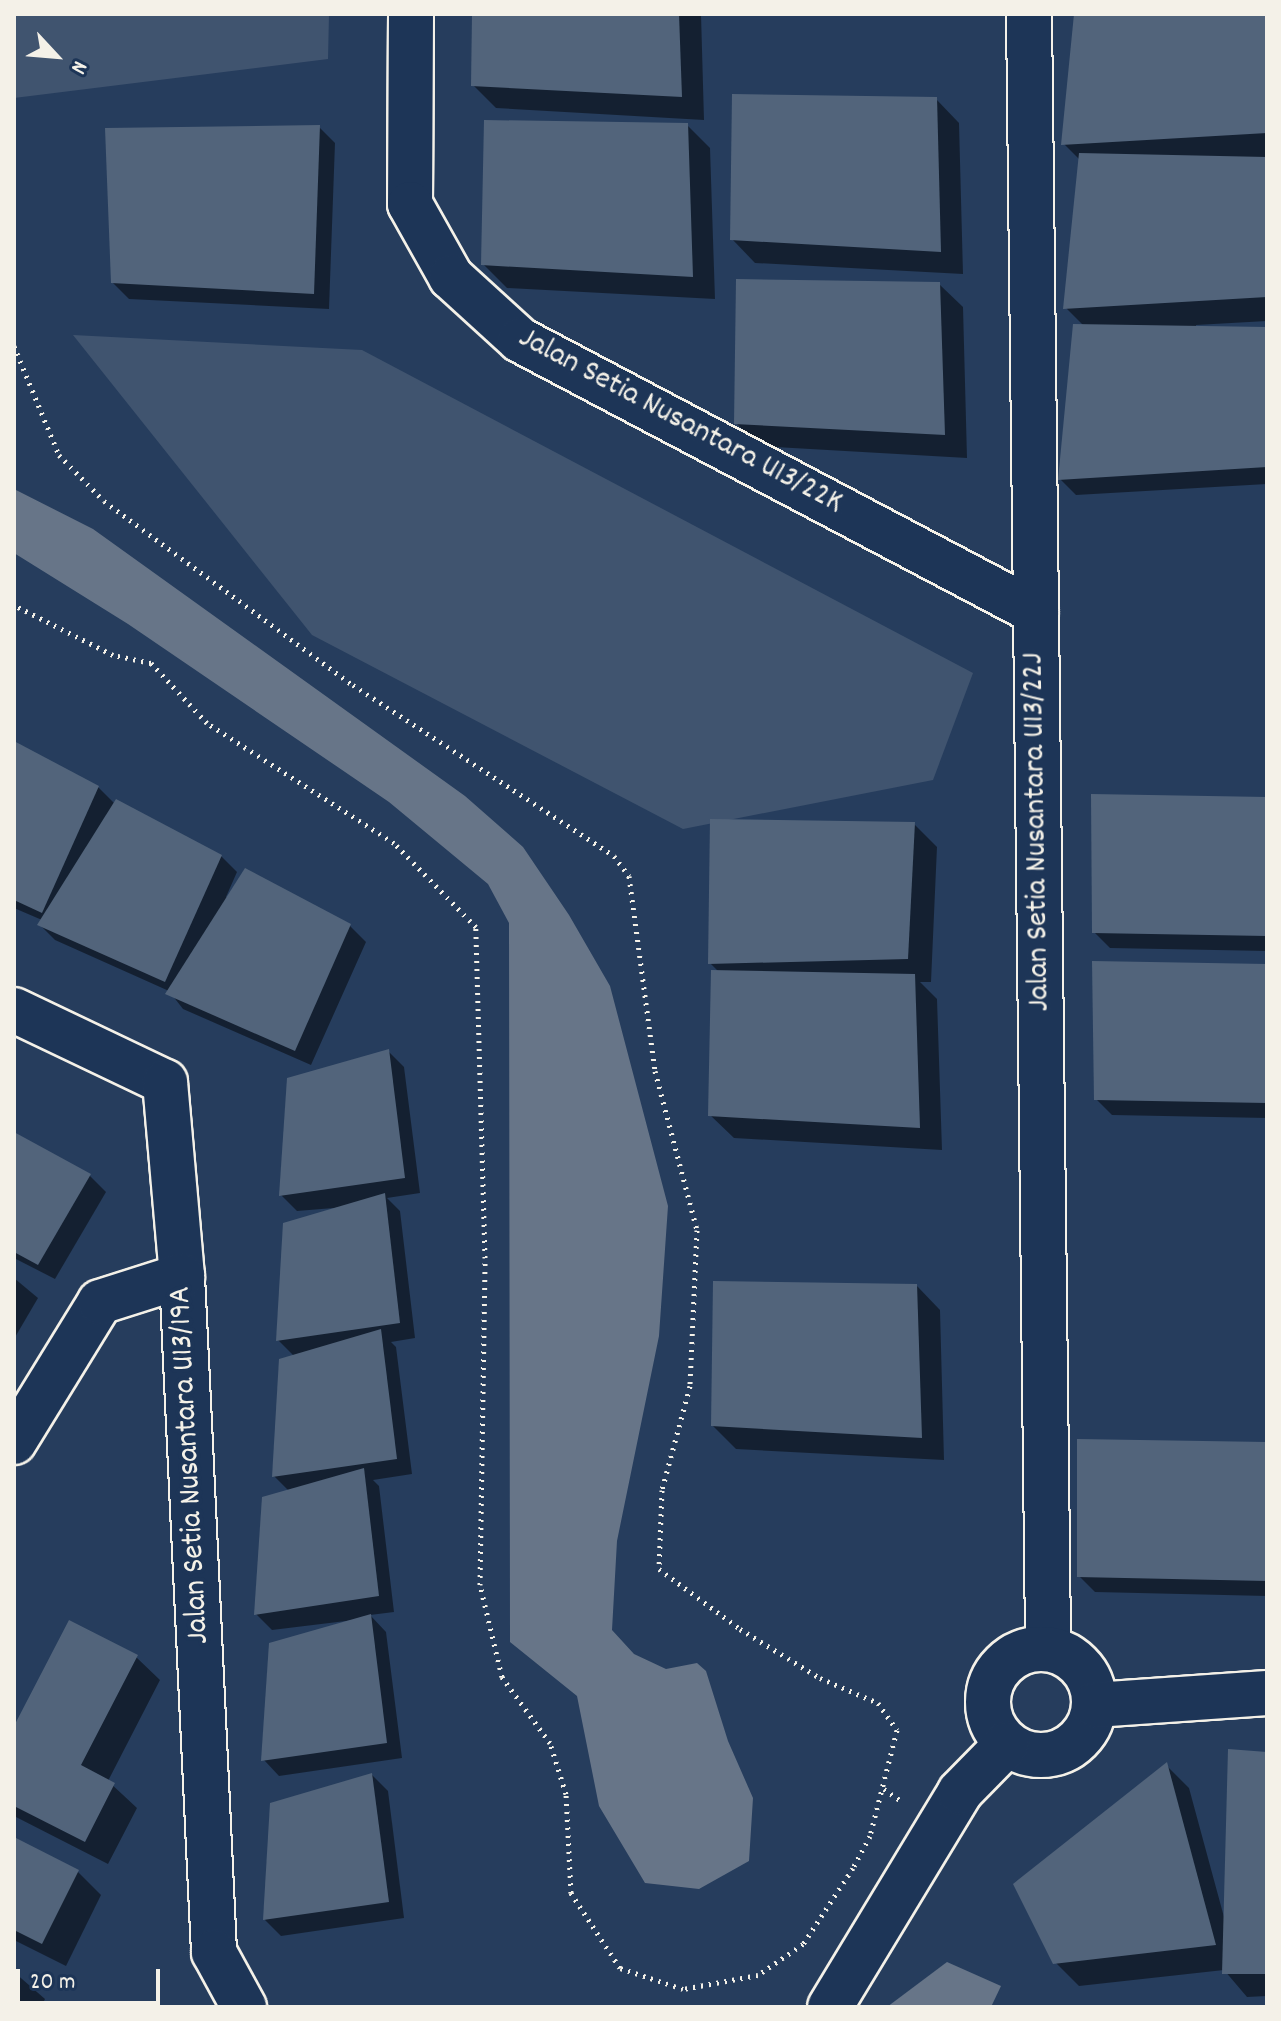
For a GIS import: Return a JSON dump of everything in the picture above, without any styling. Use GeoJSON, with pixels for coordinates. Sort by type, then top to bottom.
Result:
{"type":"FeatureCollection","features":[{"type":"Feature","properties":{"kind":"street","name":"Jalan Setia Nusantara U13/22K"},"geometry":{"type":"LineString","coordinates":[[411,14],[410,204],[451,277],[520,340],[1036,612]]}},
{"type":"Feature","properties":{"kind":"street","name":"Jalan Setia Nusantara U13/22J"},"geometry":{"type":"LineString","coordinates":[[1029,14],[1048,1649]]}},
{"type":"Feature","properties":{"kind":"street","name":"Jalan Setia Nusantara U13/19A"},"geometry":{"type":"LineString","coordinates":[[14,1010],[165,1082],[182,1276],[214,1952],[244,2007]]}},
{"type":"Feature","properties":{"kind":"street"},"geometry":{"type":"LineString","coordinates":[[14,1442],[100,1302],[182,1276]]}},
{"type":"Feature","properties":{"kind":"street"},"geometry":{"type":"LineString","coordinates":[[1048,1649],[1064,1653],[1087,1674],[1094,1689],[1095,1705],[1083,1736],[1070,1748],[1038,1756],[1022,1753],[1007,1744],[989,1715],[988,1698],[992,1681],[1015,1655],[1048,1649]]}},
{"type":"Feature","properties":{"kind":"street"},"geometry":{"type":"LineString","coordinates":[[1095,1705],[1267,1693]]}},
{"type":"Feature","properties":{"kind":"street"},"geometry":{"type":"LineString","coordinates":[[830,2007],[960,1792],[1007,1744]]}},
{"type":"Feature","properties":{"kind":"path"},"geometry":{"type":"LineString","coordinates":[[14,346],[59,455],[104,501],[353,685],[614,856],[629,876],[655,1071],[697,1230],[690,1386],[662,1490],[659,1569],[740,1629],[820,1678],[878,1703],[897,1730],[870,1836],[853,1868],[803,1944],[758,1975],[683,1989],[620,1968],[571,1893],[566,1794],[550,1743],[502,1677],[480,1585],[485,1258],[476,927],[394,843],[207,723],[151,663],[113,655],[14,605]]}},
{"type":"Feature","properties":{"kind":"shaded area"},"geometry":{"type":"Polygon","coordinates":[[[14,14],[329,14],[328,59],[14,98],[14,14]]]}},
{"type":"Feature","properties":{"kind":"shaded area"},"geometry":{"type":"Polygon","coordinates":[[[73,335],[362,350],[973,673],[933,780],[683,829],[312,635],[73,335]]]}},
{"type":"Feature","properties":{"kind":"shaded area"},"geometry":{"type":"Polygon","coordinates":[[[14,489],[93,529],[465,796],[523,847],[569,915],[610,986],[668,1206],[659,1336],[617,1541],[612,1630],[634,1654],[666,1669],[697,1663],[706,1671],[728,1741],[753,1798],[749,1861],[699,1889],[645,1883],[599,1806],[577,1696],[510,1642],[509,923],[488,884],[389,802],[128,624],[14,553],[14,489]]]}},
{"type":"Feature","properties":{"kind":"shaded area"},"geometry":{"type":"Polygon","coordinates":[[[947,1962],[1001,1986],[991,2007],[887,2007],[947,1962]]]}},
{"type":"Feature","properties":{"kind":"building"},"geometry":{"type":"Polygon","coordinates":[[[472,14],[679,14],[682,97],[471,86],[472,14]]]}},
{"type":"Feature","properties":{"kind":"building"},"geometry":{"type":"Polygon","coordinates":[[[1074,14],[1267,14],[1267,133],[1061,145],[1074,14]]]}},
{"type":"Feature","properties":{"kind":"building"},"geometry":{"type":"Polygon","coordinates":[[[732,94],[937,97],[941,252],[730,240],[732,94]]]}},
{"type":"Feature","properties":{"kind":"building"},"geometry":{"type":"Polygon","coordinates":[[[484,120],[688,123],[693,277],[481,265],[484,120]]]}},
{"type":"Feature","properties":{"kind":"building"},"geometry":{"type":"Polygon","coordinates":[[[320,125],[314,294],[111,283],[105,128],[320,125]]]}},
{"type":"Feature","properties":{"kind":"building"},"geometry":{"type":"Polygon","coordinates":[[[1079,153],[1267,157],[1267,297],[1063,309],[1079,153]]]}},
{"type":"Feature","properties":{"kind":"building"},"geometry":{"type":"Polygon","coordinates":[[[736,279],[940,282],[945,435],[734,424],[736,279]]]}},
{"type":"Feature","properties":{"kind":"building"},"geometry":{"type":"Polygon","coordinates":[[[1073,324],[1267,327],[1267,467],[1058,480],[1073,324]]]}},
{"type":"Feature","properties":{"kind":"building"},"geometry":{"type":"Polygon","coordinates":[[[14,741],[99,786],[42,913],[14,900],[14,741]]]}},
{"type":"Feature","properties":{"kind":"building"},"geometry":{"type":"Polygon","coordinates":[[[1091,794],[1267,797],[1267,936],[1092,933],[1091,794]]]}},
{"type":"Feature","properties":{"kind":"building"},"geometry":{"type":"Polygon","coordinates":[[[116,799],[222,855],[165,982],[37,925],[116,799]]]}},
{"type":"Feature","properties":{"kind":"building"},"geometry":{"type":"Polygon","coordinates":[[[710,819],[915,822],[908,959],[708,964],[710,819]]]}},
{"type":"Feature","properties":{"kind":"building"},"geometry":{"type":"Polygon","coordinates":[[[245,868],[351,924],[295,1051],[165,994],[245,868]]]}},
{"type":"Feature","properties":{"kind":"building"},"geometry":{"type":"Polygon","coordinates":[[[1092,961],[1267,964],[1267,1103],[1094,1100],[1092,961]]]}},
{"type":"Feature","properties":{"kind":"building"},"geometry":{"type":"Polygon","coordinates":[[[711,970],[915,974],[920,1128],[708,1116],[711,970]]]}},
{"type":"Feature","properties":{"kind":"building"},"geometry":{"type":"Polygon","coordinates":[[[389,1049],[405,1178],[279,1196],[287,1078],[389,1049]]]}},
{"type":"Feature","properties":{"kind":"building"},"geometry":{"type":"Polygon","coordinates":[[[14,1132],[91,1174],[38,1265],[14,1252],[14,1132]]]}},
{"type":"Feature","properties":{"kind":"building"},"geometry":{"type":"Polygon","coordinates":[[[385,1193],[400,1323],[276,1341],[283,1223],[385,1193]]]}},
{"type":"Feature","properties":{"kind":"building"},"geometry":{"type":"Polygon","coordinates":[[[713,1281],[917,1284],[922,1438],[711,1426],[713,1281]]]}},
{"type":"Feature","properties":{"kind":"building"},"geometry":{"type":"Polygon","coordinates":[[[381,1329],[397,1459],[272,1477],[279,1359],[381,1329]]]}},
{"type":"Feature","properties":{"kind":"building"},"geometry":{"type":"Polygon","coordinates":[[[1077,1439],[1267,1442],[1267,1581],[1077,1577],[1077,1439]]]}},
{"type":"Feature","properties":{"kind":"building"},"geometry":{"type":"Polygon","coordinates":[[[364,1468],[379,1596],[254,1615],[262,1497],[364,1468]]]}},
{"type":"Feature","properties":{"kind":"building"},"geometry":{"type":"Polygon","coordinates":[[[371,1614],[387,1743],[261,1761],[269,1643],[371,1614]]]}},
{"type":"Feature","properties":{"kind":"building"},"geometry":{"type":"Polygon","coordinates":[[[69,1620],[138,1655],[81,1765],[115,1783],[85,1842],[14,1806],[14,1726],[69,1620]]]}},
{"type":"Feature","properties":{"kind":"building"},"geometry":{"type":"Polygon","coordinates":[[[1228,1749],[1267,1752],[1267,1974],[1222,1974],[1228,1749]]]}},
{"type":"Feature","properties":{"kind":"building"},"geometry":{"type":"Polygon","coordinates":[[[1167,1762],[1216,1945],[1053,1964],[1013,1884],[1167,1762]]]}},
{"type":"Feature","properties":{"kind":"building"},"geometry":{"type":"Polygon","coordinates":[[[372,1773],[389,1902],[263,1920],[270,1803],[372,1773]]]}},
{"type":"Feature","properties":{"kind":"building"},"geometry":{"type":"Polygon","coordinates":[[[14,1837],[79,1870],[42,1944],[14,1930],[14,1837]]]}}]}
